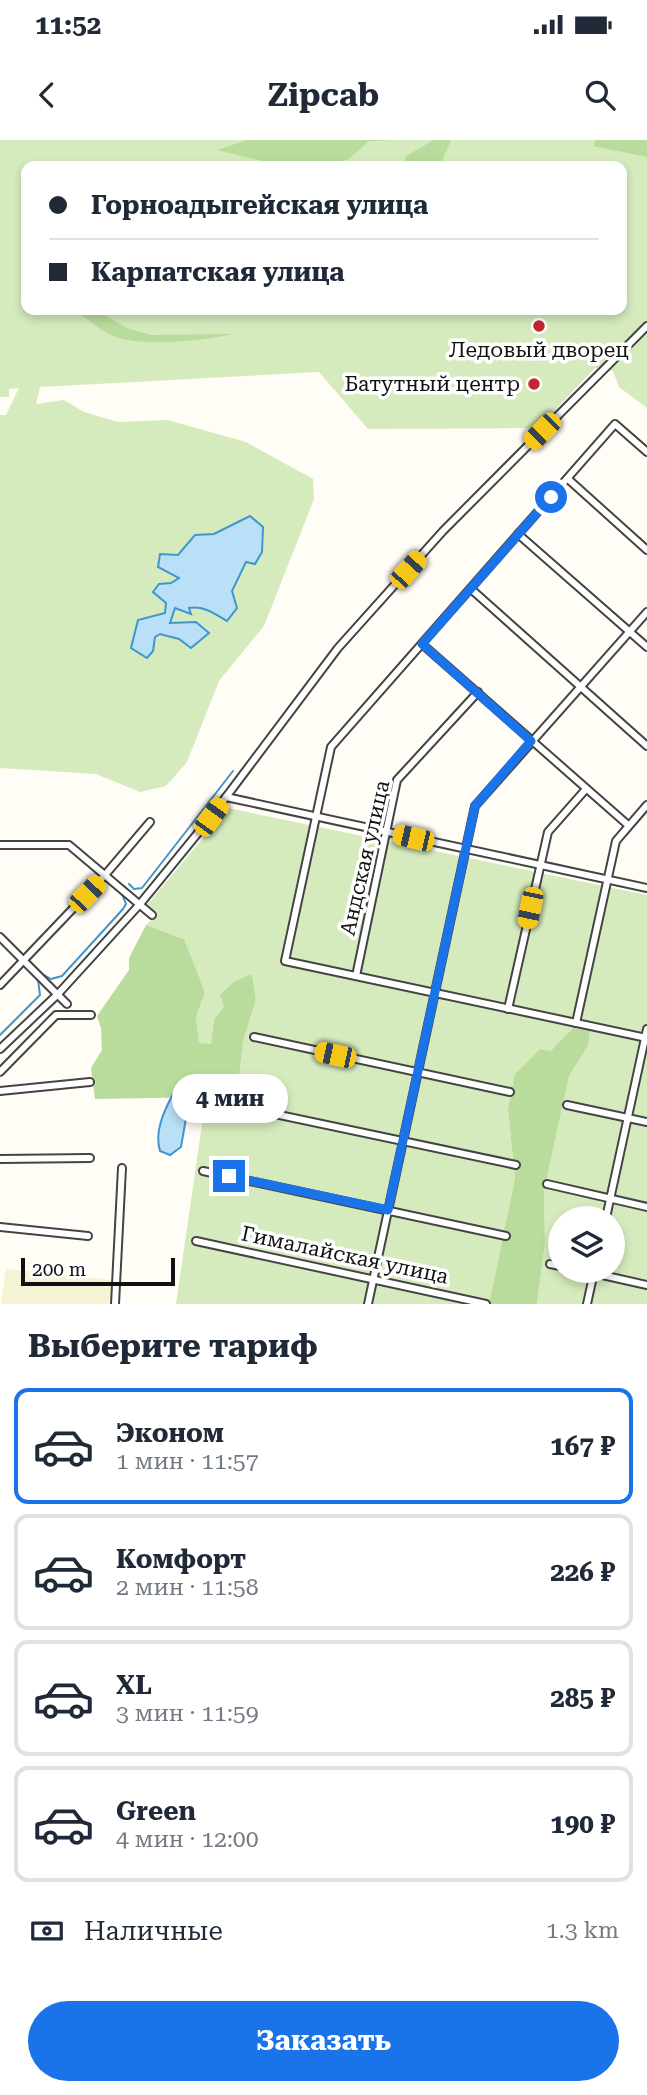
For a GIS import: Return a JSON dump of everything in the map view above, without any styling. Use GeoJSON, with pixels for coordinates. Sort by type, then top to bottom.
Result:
{"type":"FeatureCollection","features":[{"type":"Feature","properties":{"kind":"street"},"geometry":{"type":"LineString","coordinates":[[0,1049],[58,994],[140,904],[226,797],[338,648],[443,531],[647,326]]}},
{"type":"Feature","properties":{"kind":"street"},"geometry":{"type":"LineString","coordinates":[[646,1038],[285,961],[331,747],[615,424],[647,452]]}},
{"type":"Feature","properties":{"kind":"street"},"geometry":{"type":"LineString","coordinates":[[568,479],[647,550]]}},
{"type":"Feature","properties":{"kind":"street"},"geometry":{"type":"LineString","coordinates":[[518,534],[647,647]]}},
{"type":"Feature","properties":{"kind":"street"},"geometry":{"type":"LineString","coordinates":[[471,589],[647,746]]}},
{"type":"Feature","properties":{"kind":"street"},"geometry":{"type":"LineString","coordinates":[[368,1304],[475,806],[647,612]]}},
{"type":"Feature","properties":{"kind":"street"},"geometry":{"type":"LineString","coordinates":[[422,644],[628,825]]}},
{"type":"Feature","properties":{"kind":"street","name":"Андская улица"},"geometry":{"type":"LineString","coordinates":[[356,976],[397,780],[478,692]]}},
{"type":"Feature","properties":{"kind":"street"},"geometry":{"type":"LineString","coordinates":[[508,1009],[548,832],[586,789]]}},
{"type":"Feature","properties":{"kind":"street"},"geometry":{"type":"LineString","coordinates":[[226,797],[647,888]]}},
{"type":"Feature","properties":{"kind":"street"},"geometry":{"type":"LineString","coordinates":[[576,1023],[616,841],[647,805]]}},
{"type":"Feature","properties":{"kind":"street"},"geometry":{"type":"LineString","coordinates":[[0,985],[150,822]]}},
{"type":"Feature","properties":{"kind":"street"},"geometry":{"type":"LineString","coordinates":[[0,845],[69,845],[152,915]]}},
{"type":"Feature","properties":{"kind":"street"},"geometry":{"type":"LineString","coordinates":[[0,937],[68,1004]]}},
{"type":"Feature","properties":{"kind":"street"},"geometry":{"type":"LineString","coordinates":[[0,1072],[56,1015],[91,1015]]}},
{"type":"Feature","properties":{"kind":"street"},"geometry":{"type":"LineString","coordinates":[[608,1206],[647,1028]]}},
{"type":"Feature","properties":{"kind":"street"},"geometry":{"type":"LineString","coordinates":[[254,1037],[510,1092]]}},
{"type":"Feature","properties":{"kind":"street"},"geometry":{"type":"LineString","coordinates":[[0,1091],[90,1082]]}},
{"type":"Feature","properties":{"kind":"street"},"geometry":{"type":"LineString","coordinates":[[223,1104],[516,1165]]}},
{"type":"Feature","properties":{"kind":"street"},"geometry":{"type":"LineString","coordinates":[[567,1105],[647,1122]]}},
{"type":"Feature","properties":{"kind":"street"},"geometry":{"type":"LineString","coordinates":[[0,1159],[90,1158]]}},
{"type":"Feature","properties":{"kind":"street"},"geometry":{"type":"LineString","coordinates":[[115,1304],[122,1168]]}},
{"type":"Feature","properties":{"kind":"street"},"geometry":{"type":"LineString","coordinates":[[203,1171],[506,1236]]}},
{"type":"Feature","properties":{"kind":"street"},"geometry":{"type":"LineString","coordinates":[[547,1184],[647,1207]]}},
{"type":"Feature","properties":{"kind":"street"},"geometry":{"type":"LineString","coordinates":[[0,1227],[88,1236]]}},
{"type":"Feature","properties":{"kind":"street","name":"Гималайская улица"},"geometry":{"type":"LineString","coordinates":[[196,1241],[486,1304]]}},
{"type":"Feature","properties":{"kind":"street"},"geometry":{"type":"LineString","coordinates":[[625,1280],[647,1285]]}},
{"type":"Feature","properties":{"kind":"street"},"geometry":{"type":"LineString","coordinates":[[587,1304],[592,1283]]}},
{"type":"Feature","properties":{"kind":"shaded area"},"geometry":{"type":"Polygon","coordinates":[[[6,1269],[112,1280],[109,1304],[1,1304],[6,1269]]]}},
{"type":"Feature","properties":{"kind":"green space"},"geometry":{"type":"Polygon","coordinates":[[[0,140],[647,140],[647,408],[619,387],[613,371],[595,368],[538,428],[368,429],[319,372],[40,387],[36,404],[64,400],[84,412],[118,422],[168,420],[246,442],[313,479],[314,499],[264,626],[219,681],[187,762],[166,786],[140,792],[96,774],[0,768],[0,415],[6,415],[19,388],[9,389],[9,397],[0,397],[0,140]]]}},
{"type":"Feature","properties":{"kind":"green space"},"geometry":{"type":"Polygon","coordinates":[[[247,140],[399,140],[369,141],[349,159],[342,161],[262,161],[217,150],[247,140]]]}},
{"type":"Feature","properties":{"kind":"green space"},"geometry":{"type":"Polygon","coordinates":[[[434,140],[451,140],[442,161],[405,161],[406,156],[434,140]]]}},
{"type":"Feature","properties":{"kind":"green space"},"geometry":{"type":"Polygon","coordinates":[[[596,140],[647,140],[647,157],[593,146],[596,140]]]}},
{"type":"Feature","properties":{"kind":"green space"},"geometry":{"type":"Polygon","coordinates":[[[81,315],[105,315],[127,328],[151,335],[233,334],[189,341],[154,342],[123,339],[97,327],[81,315]]]}},
{"type":"Feature","properties":{"kind":"green space"},"geometry":{"type":"Polygon","coordinates":[[[228,808],[647,895],[647,1304],[537,1304],[545,1243],[544,1191],[569,1076],[588,1046],[590,1032],[573,1028],[508,1110],[515,1178],[489,1304],[176,1304],[206,1097],[238,1087],[243,1041],[256,1000],[252,975],[214,1019],[211,1044],[199,1043],[196,1017],[205,992],[184,939],[146,925],[151,920],[147,905],[228,808]]]}},
{"type":"Feature","properties":{"kind":"green space"},"geometry":{"type":"Polygon","coordinates":[[[146,925],[184,939],[205,992],[196,1017],[199,1043],[211,1044],[214,1019],[224,1007],[220,995],[235,981],[252,974],[256,1000],[243,1041],[238,1087],[206,1097],[95,1099],[91,1068],[102,1050],[101,1028],[97,1016],[129,970],[129,958],[146,925]]]}},
{"type":"Feature","properties":{"kind":"green space"},"geometry":{"type":"Polygon","coordinates":[[[573,1028],[590,1031],[588,1046],[569,1076],[544,1191],[545,1243],[537,1304],[489,1304],[515,1178],[508,1110],[515,1074],[540,1049],[551,1051],[573,1028]]]}},
{"type":"Feature","properties":{"kind":"water"},"geometry":{"type":"Polygon","coordinates":[[[250,516],[263,527],[262,552],[255,564],[246,562],[232,591],[237,608],[227,621],[204,609],[189,608],[191,614],[175,608],[170,623],[196,622],[209,633],[191,648],[179,639],[160,634],[155,637],[153,651],[147,658],[131,648],[138,620],[165,613],[166,603],[153,592],[159,584],[171,583],[179,578],[158,567],[160,554],[178,555],[195,535],[214,534],[250,516]]]}},
{"type":"Feature","properties":{"kind":"water"},"geometry":{"type":"Polygon","coordinates":[[[173,1094],[186,1094],[189,1101],[181,1147],[170,1155],[160,1151],[159,1129],[173,1094]]]}},
{"type":"Feature","properties":{"kind":"waterway"},"geometry":{"type":"LineString","coordinates":[[129,884],[134,889],[142,888],[233,771]]}},
{"type":"Feature","properties":{"kind":"waterway"},"geometry":{"type":"LineString","coordinates":[[44,975],[51,979],[62,976],[123,909],[126,904],[122,894]]}},
{"type":"Feature","properties":{"kind":"waterway"},"geometry":{"type":"LineString","coordinates":[[0,1035],[40,995],[38,980]]}},
{"type":"Feature","properties":{"kind":"place","name":"Ледовый дворец"},"geometry":{"type":"Point","coordinates":[539,326]}},
{"type":"Feature","properties":{"kind":"place","name":"Батутный центр"},"geometry":{"type":"Point","coordinates":[534,384]}},
{"type":"Feature","properties":{"kind":"route"},"geometry":{"type":"LineString","coordinates":[[229,1176],[388,1210],[475,806],[531,741],[422,644],[551,497]]}}]}
